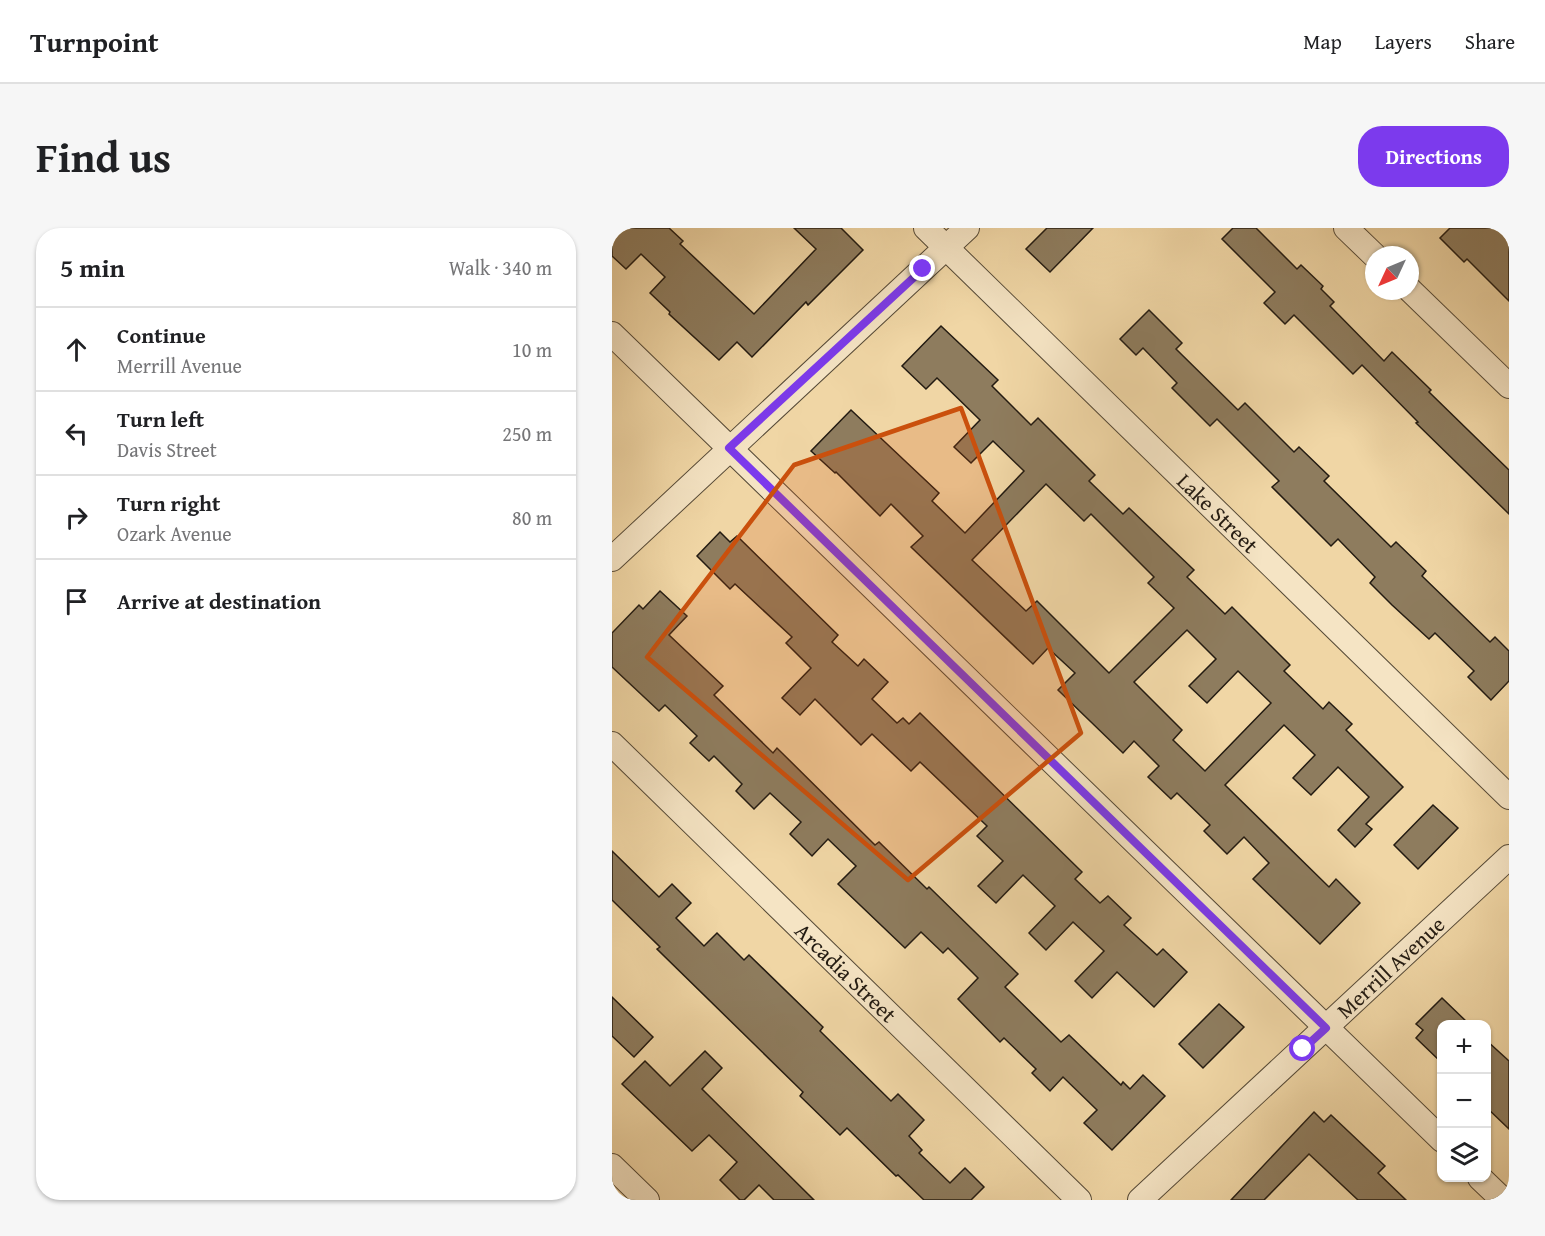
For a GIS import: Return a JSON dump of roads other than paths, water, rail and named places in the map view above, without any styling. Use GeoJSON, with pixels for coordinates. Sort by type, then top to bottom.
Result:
{"type":"FeatureCollection","features":[{"type":"Feature","properties":{"kind":"street","name":"Lake Street"},"geometry":{"type":"LineString","coordinates":[[926,228],[1509,797]]}},
{"type":"Feature","properties":{"kind":"street"},"geometry":{"type":"LineString","coordinates":[[612,558],[967,228]]}},
{"type":"Feature","properties":{"kind":"street"},"geometry":{"type":"LineString","coordinates":[[1346,228],[1365,246]]}},
{"type":"Feature","properties":{"kind":"street"},"geometry":{"type":"LineString","coordinates":[[1419,299],[1509,386]]}},
{"type":"Feature","properties":{"kind":"street"},"geometry":{"type":"LineString","coordinates":[[612,334],[1437,1135]]}},
{"type":"Feature","properties":{"kind":"street","name":"Arcadia Street"},"geometry":{"type":"LineString","coordinates":[[612,744],[1079,1200]]}},
{"type":"Feature","properties":{"kind":"street","name":"Merrill Avenue"},"geometry":{"type":"LineString","coordinates":[[1140,1200],[1509,856]]}},
{"type":"Feature","properties":{"kind":"street"},"geometry":{"type":"LineString","coordinates":[[612,1166],[647,1200]]}},
{"type":"Feature","properties":{"kind":"street"},"geometry":{"type":"LineString","coordinates":[[1484,1182],[1503,1200]]}}]}
